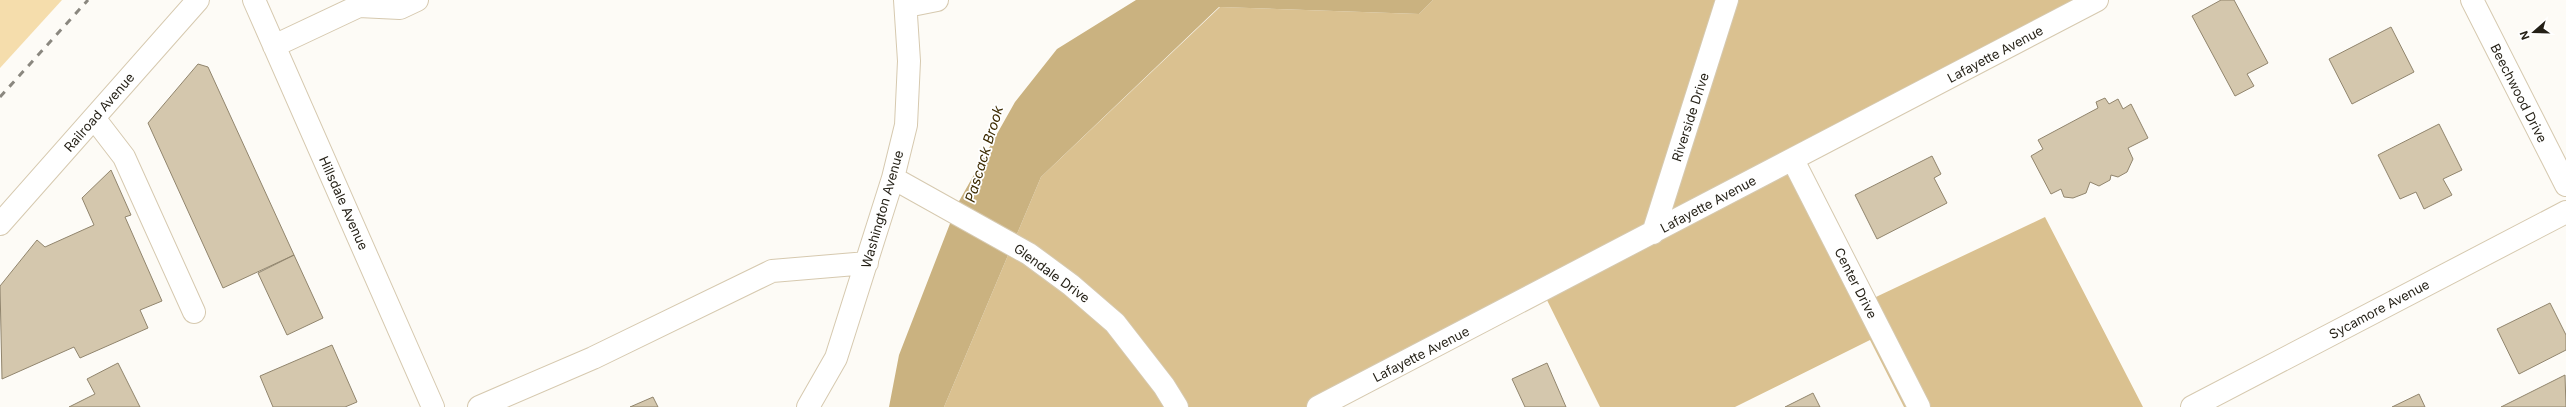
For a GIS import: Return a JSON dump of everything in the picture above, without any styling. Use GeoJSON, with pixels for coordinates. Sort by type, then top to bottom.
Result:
{"type":"FeatureCollection","features":[{"type":"Feature","properties":{"kind":"street","name":"Railroad Avenue"},"geometry":{"type":"LineString","coordinates":[[0,224],[198,0]]}},
{"type":"Feature","properties":{"kind":"street","name":"Hillsdale Avenue"},"geometry":{"type":"LineString","coordinates":[[254,0],[433,407]]}},
{"type":"Feature","properties":{"kind":"street"},"geometry":{"type":"LineString","coordinates":[[274,46],[359,6],[400,8],[417,0]]}},
{"type":"Feature","properties":{"kind":"street"},"geometry":{"type":"LineString","coordinates":[[906,3],[937,0]]}},
{"type":"Feature","properties":{"kind":"street","name":"Riverside Drive"},"geometry":{"type":"LineString","coordinates":[[1653,233],[1727,0]]}},
{"type":"Feature","properties":{"kind":"street","name":"Lafayette Avenue"},"geometry":{"type":"LineString","coordinates":[[1318,407],[2097,0]]}},
{"type":"Feature","properties":{"kind":"street","name":"Beechwood Drive"},"geometry":{"type":"LineString","coordinates":[[2472,0],[2566,185]]}},
{"type":"Feature","properties":{"kind":"street","name":"Washington Avenue"},"geometry":{"type":"LineString","coordinates":[[808,407],[836,358],[893,178],[906,124],[909,61],[906,3]]}},
{"type":"Feature","properties":{"kind":"street"},"geometry":{"type":"LineString","coordinates":[[94,118],[124,157],[194,312]]}},
{"type":"Feature","properties":{"kind":"street","name":"Center Drive"},"geometry":{"type":"LineString","coordinates":[[1793,160],[1919,407]]}},
{"type":"Feature","properties":{"kind":"street","name":"Glendale Drive"},"geometry":{"type":"LineString","coordinates":[[893,178],[944,204],[1028,254],[1071,285],[1115,323],[1164,386],[1177,407]]}},
{"type":"Feature","properties":{"kind":"street","name":"Sycamore Avenue"},"geometry":{"type":"LineString","coordinates":[[2192,407],[2566,212]]}},
{"type":"Feature","properties":{"kind":"street"},"geometry":{"type":"LineString","coordinates":[[479,407],[593,358],[772,271],[867,262]]}},
{"type":"Feature","properties":{"kind":"shaded area"},"geometry":{"type":"Polygon","coordinates":[[[0,0],[62,0],[0,68],[0,0]]]}},
{"type":"Feature","properties":{"kind":"shaded area"},"geometry":{"type":"Polygon","coordinates":[[[1136,0],[1433,0],[1419,14],[1219,7],[1041,177],[944,407],[889,407],[899,355],[958,203],[1015,102],[1057,49],[1136,0]]]}},
{"type":"Feature","properties":{"kind":"shaded area"},"geometry":{"type":"Polygon","coordinates":[[[1433,0],[2090,0],[1784,157],[1859,305],[2045,217],[2143,407],[1904,407],[1870,340],[1735,407],[1600,407],[1540,286],[1311,407],[944,407],[1041,177],[1220,7],[1419,14],[1433,0]]]}},
{"type":"Feature","properties":{"kind":"building"},"geometry":{"type":"Polygon","coordinates":[[[2221,0],[2234,0],[2268,63],[2247,74],[2254,86],[2235,96],[2192,16],[2221,0]]]}},
{"type":"Feature","properties":{"kind":"building"},"geometry":{"type":"Polygon","coordinates":[[[2391,27],[2414,72],[2352,104],[2329,59],[2391,27]]]}},
{"type":"Feature","properties":{"kind":"building"},"geometry":{"type":"Polygon","coordinates":[[[198,64],[208,67],[294,255],[223,288],[148,123],[198,64]]]}},
{"type":"Feature","properties":{"kind":"building"},"geometry":{"type":"Polygon","coordinates":[[[2105,98],[2109,104],[2118,99],[2123,109],[2131,104],[2148,138],[2128,148],[2133,159],[2127,172],[2118,177],[2111,175],[2110,180],[2099,186],[2090,182],[2086,193],[2073,198],[2064,197],[2061,189],[2051,194],[2031,156],[2043,149],[2038,140],[2098,108],[2096,102],[2105,98]]]}},
{"type":"Feature","properties":{"kind":"building"},"geometry":{"type":"Polygon","coordinates":[[[2439,124],[2462,170],[2443,179],[2452,195],[2424,209],[2416,192],[2400,199],[2378,155],[2439,124]]]}},
{"type":"Feature","properties":{"kind":"building"},"geometry":{"type":"Polygon","coordinates":[[[1932,156],[1941,174],[1934,178],[1947,203],[1877,239],[1855,195],[1932,156]]]}},
{"type":"Feature","properties":{"kind":"building"},"geometry":{"type":"Polygon","coordinates":[[[111,170],[131,215],[125,217],[162,301],[140,310],[148,328],[80,358],[74,347],[2,379],[0,286],[37,240],[45,247],[94,225],[82,198],[111,170]]]}},
{"type":"Feature","properties":{"kind":"building"},"geometry":{"type":"Polygon","coordinates":[[[294,255],[323,318],[287,335],[258,273],[294,255]]]}},
{"type":"Feature","properties":{"kind":"building"},"geometry":{"type":"Polygon","coordinates":[[[2550,303],[2566,335],[2566,350],[2519,374],[2497,329],[2550,303]]]}},
{"type":"Feature","properties":{"kind":"building"},"geometry":{"type":"Polygon","coordinates":[[[332,345],[357,402],[345,407],[273,407],[260,376],[332,345]]]}},
{"type":"Feature","properties":{"kind":"building"},"geometry":{"type":"Polygon","coordinates":[[[118,363],[140,407],[69,407],[95,394],[87,379],[118,363]]]}},
{"type":"Feature","properties":{"kind":"building"},"geometry":{"type":"Polygon","coordinates":[[[1547,363],[1566,407],[1525,407],[1512,379],[1547,363]]]}},
{"type":"Feature","properties":{"kind":"building"},"geometry":{"type":"Polygon","coordinates":[[[2565,375],[2566,407],[2501,407],[2565,375]]]}},
{"type":"Feature","properties":{"kind":"building"},"geometry":{"type":"Polygon","coordinates":[[[1813,393],[1820,407],[1785,407],[1813,393]]]}},
{"type":"Feature","properties":{"kind":"building"},"geometry":{"type":"Polygon","coordinates":[[[2419,394],[2425,407],[2392,407],[2419,394]]]}},
{"type":"Feature","properties":{"kind":"building"},"geometry":{"type":"Polygon","coordinates":[[[653,397],[658,407],[630,407],[653,397]]]}},
{"type":"Feature","properties":{"kind":"railway"},"geometry":{"type":"LineString","coordinates":[[0,97],[88,0]]}},
{"type":"Feature","properties":{"kind":"water label","name":"Pascack Brook"},"geometry":{"type":"Point","coordinates":[984,154]}}]}
